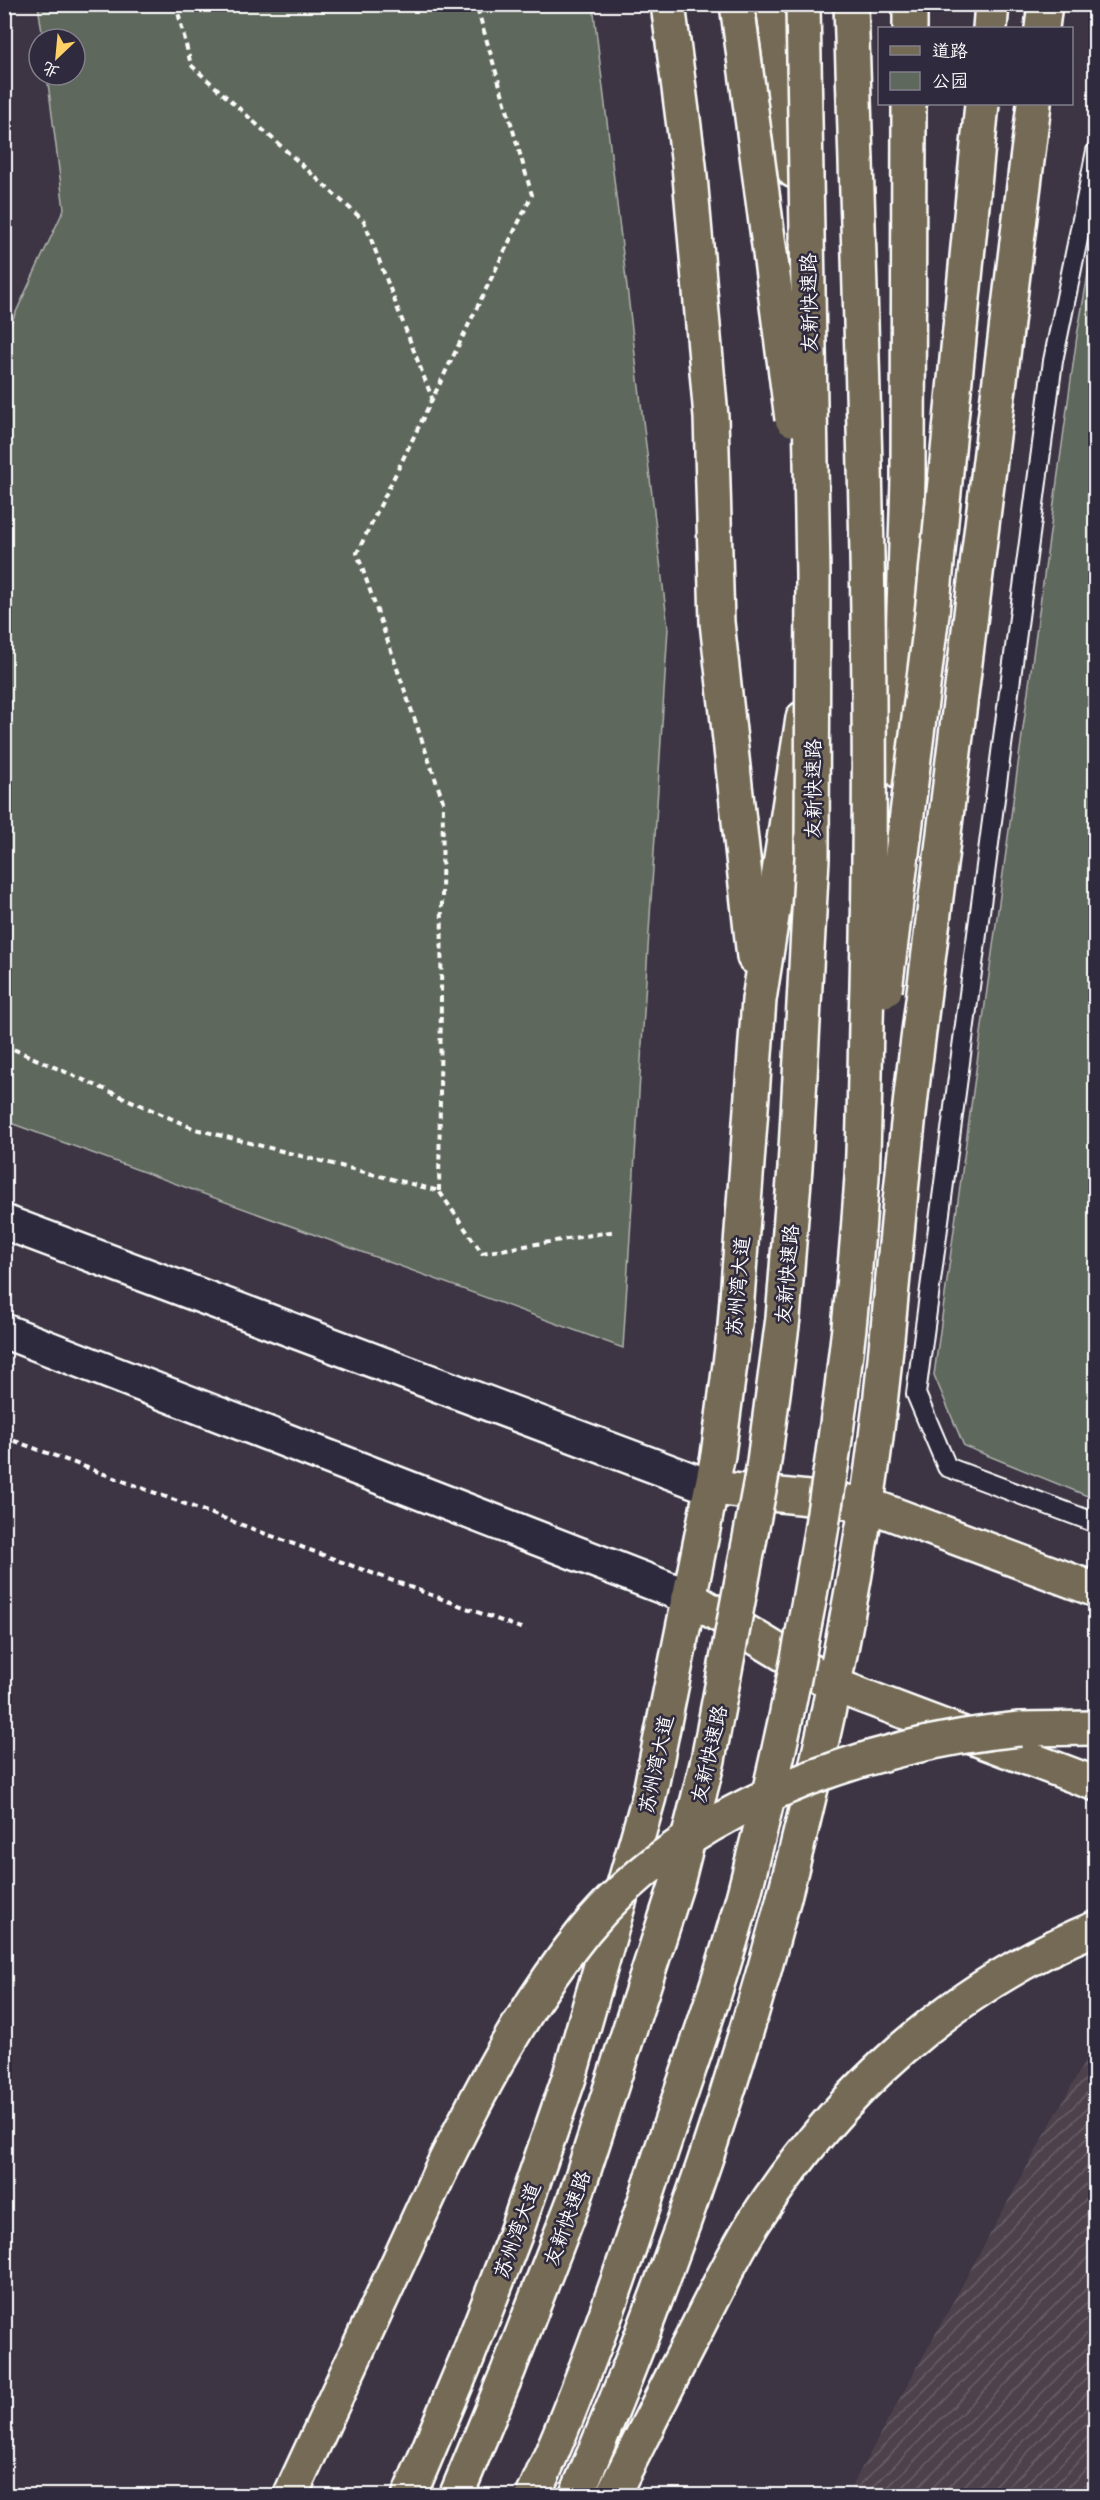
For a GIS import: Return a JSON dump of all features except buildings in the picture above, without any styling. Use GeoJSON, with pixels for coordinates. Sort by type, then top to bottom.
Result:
{"type":"FeatureCollection","features":[{"type":"Feature","properties":{"kind":"main road"},"geometry":{"type":"LineString","coordinates":[[668,4],[690,165],[711,417],[717,622],[759,1000]]}},
{"type":"Feature","properties":{"kind":"main road"},"geometry":{"type":"LineString","coordinates":[[737,4],[813,575]]}},
{"type":"Feature","properties":{"kind":"main road"},"geometry":{"type":"LineString","coordinates":[[759,1000],[804,713],[798,199],[773,4]]}},
{"type":"Feature","properties":{"kind":"main road","name":"友新快速路"},"geometry":{"type":"LineString","coordinates":[[456,2496],[508,2372],[575,2198],[680,1872],[708,1760],[763,1468],[783,1318],[795,1168],[812,858],[813,575],[803,4]]}},
{"type":"Feature","properties":{"kind":"main road"},"geometry":{"type":"LineString","coordinates":[[851,4],[869,584],[870,868],[862,1177]]}},
{"type":"Feature","properties":{"kind":"main road"},"geometry":{"type":"LineString","coordinates":[[910,4],[910,27]]}},
{"type":"Feature","properties":{"kind":"main road"},"geometry":{"type":"LineString","coordinates":[[990,27],[992,4]]}},
{"type":"Feature","properties":{"kind":"main road"},"geometry":{"type":"LineString","coordinates":[[1042,27],[1045,4]]}},
{"type":"Feature","properties":{"kind":"main road"},"geometry":{"type":"LineString","coordinates":[[906,1133],[901,707],[908,479],[909,105]]}},
{"type":"Feature","properties":{"kind":"main road"},"geometry":{"type":"LineString","coordinates":[[533,2496],[573,2402],[638,2222],[709,2008],[743,1895],[801,1639],[848,1326],[862,1177],[932,614],[982,105]]}},
{"type":"Feature","properties":{"kind":"main road"},"geometry":{"type":"LineString","coordinates":[[576,2496],[658,2290],[754,2003],[800,1837],[834,1685],[876,1438],[906,1133],[1005,358],[1034,105]]}},
{"type":"Feature","properties":{"kind":"main road","name":"苏州湾大道"},"geometry":{"type":"LineString","coordinates":[[409,2496],[468,2356],[515,2235],[569,2078],[649,1797],[713,1488],[735,1326],[759,1000]]}},
{"type":"Feature","properties":{"kind":"main road"},"geometry":{"type":"LineString","coordinates":[[4,1222],[713,1488],[866,1503],[1095,1590]]}},
{"type":"Feature","properties":{"kind":"main road"},"geometry":{"type":"LineString","coordinates":[[4,1331],[689,1597],[834,1685],[1095,1784]]}},
{"type":"Feature","properties":{"kind":"main road"},"geometry":{"type":"LineString","coordinates":[[290,2496],[478,2093],[556,1969],[586,1929],[623,1891],[709,1825],[773,1792],[818,1774],[882,1754],[975,1733],[1020,1729],[1095,1728]]}},
{"type":"Feature","properties":{"kind":"main road"},"geometry":{"type":"LineString","coordinates":[[612,2496],[718,2286],[753,2224],[786,2174],[828,2121],[872,2075],[949,2009],[1001,1975],[1095,1928]]}},
{"type":"Feature","properties":{"kind":"lane"},"geometry":{"type":"LineString","coordinates":[[1095,151],[1053,361],[916,1394],[947,1467],[1095,1523]]}},
{"type":"Feature","properties":{"kind":"path"},"geometry":{"type":"LineString","coordinates":[[176,4],[191,65],[364,221],[432,399]]}},
{"type":"Feature","properties":{"kind":"path"},"geometry":{"type":"LineString","coordinates":[[476,4],[532,195],[357,553],[443,801],[439,1191],[482,1253],[616,1231]]}},
{"type":"Feature","properties":{"kind":"path"},"geometry":{"type":"LineString","coordinates":[[4,1045],[195,1129],[439,1191]]}},
{"type":"Feature","properties":{"kind":"path"},"geometry":{"type":"LineString","coordinates":[[4,1437],[526,1630]]}},
{"type":"Feature","properties":{"kind":"shaded area"},"geometry":{"type":"Polygon","coordinates":[[[1095,2043],[1095,2495],[847,2495],[1095,2043]]]}},
{"type":"Feature","properties":{"kind":"green space"},"geometry":{"type":"Polygon","coordinates":[[[38,5],[593,5],[668,628],[623,1348],[5,1121],[4,338],[64,209],[49,87],[87,87],[87,27],[41,27],[38,5]]]}},
{"type":"Feature","properties":{"kind":"green space"},"geometry":{"type":"Polygon","coordinates":[[[1095,235],[1096,1499],[964,1446],[934,1375],[1077,336],[1095,235]]]}}]}
